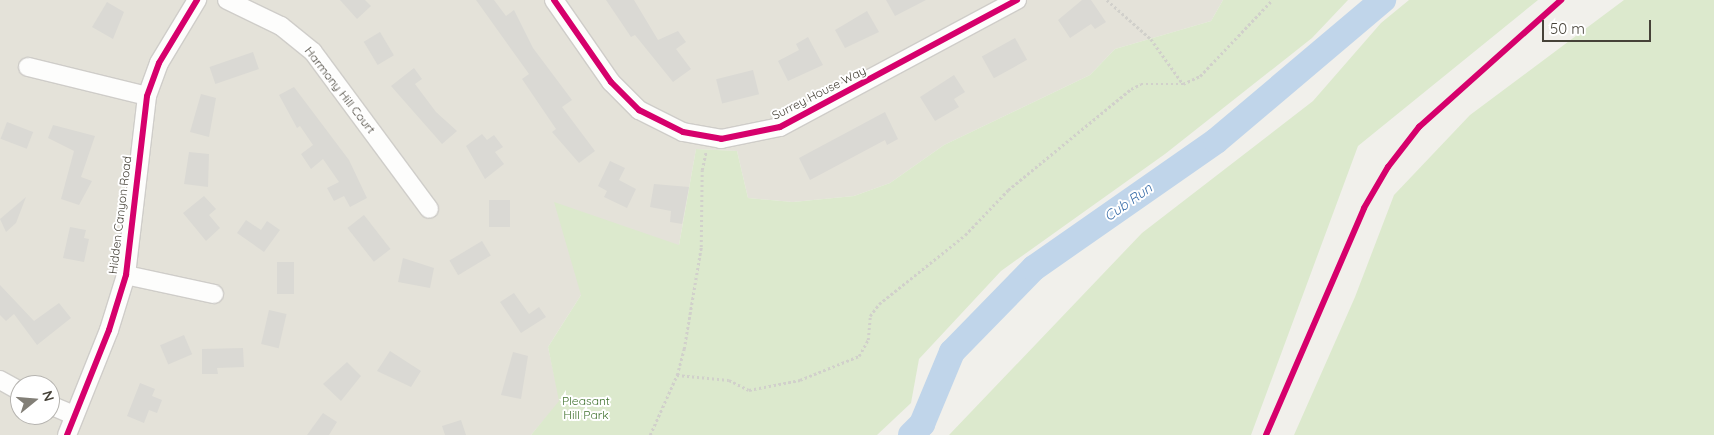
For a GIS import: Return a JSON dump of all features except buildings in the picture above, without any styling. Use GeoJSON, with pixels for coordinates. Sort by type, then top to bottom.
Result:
{"type":"FeatureCollection","features":[{"type":"Feature","properties":{"kind":"street","name":"Hidden Canyon Road"},"geometry":{"type":"LineString","coordinates":[[67,435],[126,275],[147,96],[159,63],[198,0]]}},
{"type":"Feature","properties":{"kind":"street","name":"Harmony Hill Court"},"geometry":{"type":"LineString","coordinates":[[227,0],[281,26],[313,52],[429,209]]}},
{"type":"Feature","properties":{"kind":"street","name":"Surrey House Way"},"geometry":{"type":"LineString","coordinates":[[554,0],[621,94],[666,126],[707,137],[742,138],[780,128],[1017,0]]}},
{"type":"Feature","properties":{"kind":"street"},"geometry":{"type":"LineString","coordinates":[[28,66],[147,96]]}},
{"type":"Feature","properties":{"kind":"street"},"geometry":{"type":"LineString","coordinates":[[126,275],[214,294]]}},
{"type":"Feature","properties":{"kind":"street"},"geometry":{"type":"LineString","coordinates":[[60,409],[74,415]]}},
{"type":"Feature","properties":{"kind":"path"},"geometry":{"type":"LineString","coordinates":[[1107,0],[1151,39],[1183,84]]}},
{"type":"Feature","properties":{"kind":"path"},"geometry":{"type":"LineString","coordinates":[[677,375],[729,380],[749,390],[800,380],[859,356],[868,340],[870,316],[880,304],[965,235],[1008,190],[1067,140],[1141,84],[1183,84],[1200,76],[1272,0]]}},
{"type":"Feature","properties":{"kind":"path"},"geometry":{"type":"LineString","coordinates":[[650,435],[677,375],[701,246],[702,170],[707,137]]}},
{"type":"Feature","properties":{"kind":"shaded area"},"geometry":{"type":"Polygon","coordinates":[[[0,0],[1223,0],[1211,21],[1115,49],[1090,75],[944,145],[890,183],[854,196],[793,202],[748,198],[737,151],[696,149],[679,245],[581,295],[548,347],[560,401],[531,435],[0,435],[0,0]]]}},
{"type":"Feature","properties":{"kind":"green space","name":"Pleasant Hill Park"},"geometry":{"type":"Polygon","coordinates":[[[1223,0],[1348,0],[1312,38],[1165,154],[1001,271],[919,359],[911,403],[877,435],[531,435],[559,401],[548,347],[581,295],[554,202],[679,245],[696,149],[737,151],[748,198],[793,202],[854,196],[890,183],[944,145],[1090,75],[1115,49],[1211,21],[1223,0]]]}},
{"type":"Feature","properties":{"kind":"green space"},"geometry":{"type":"Polygon","coordinates":[[[1409,0],[1538,0],[1358,146],[1251,435],[949,435],[1142,233],[1313,101],[1381,23],[1409,0]]]}},
{"type":"Feature","properties":{"kind":"green space"},"geometry":{"type":"Polygon","coordinates":[[[1624,0],[1714,0],[1714,435],[1294,435],[1355,297],[1394,195],[1470,115],[1624,0]]]}},
{"type":"Feature","properties":{"kind":"waterway","name":"Cub Run"},"geometry":{"type":"LineString","coordinates":[[911,435],[922,424],[952,352],[1034,268],[1216,141],[1383,0]]}},
{"type":"Feature","properties":{"kind":"cycle path"},"geometry":{"type":"LineString","coordinates":[[67,435],[109,330],[126,275],[147,96],[159,63],[197,0]]}},
{"type":"Feature","properties":{"kind":"cycle path"},"geometry":{"type":"LineString","coordinates":[[554,0],[611,82],[639,110],[683,132],[721,139],[780,127],[1017,0]]}},
{"type":"Feature","properties":{"kind":"cycle path"},"geometry":{"type":"LineString","coordinates":[[1266,435],[1364,208],[1388,167],[1419,127],[1561,0]]}}]}
